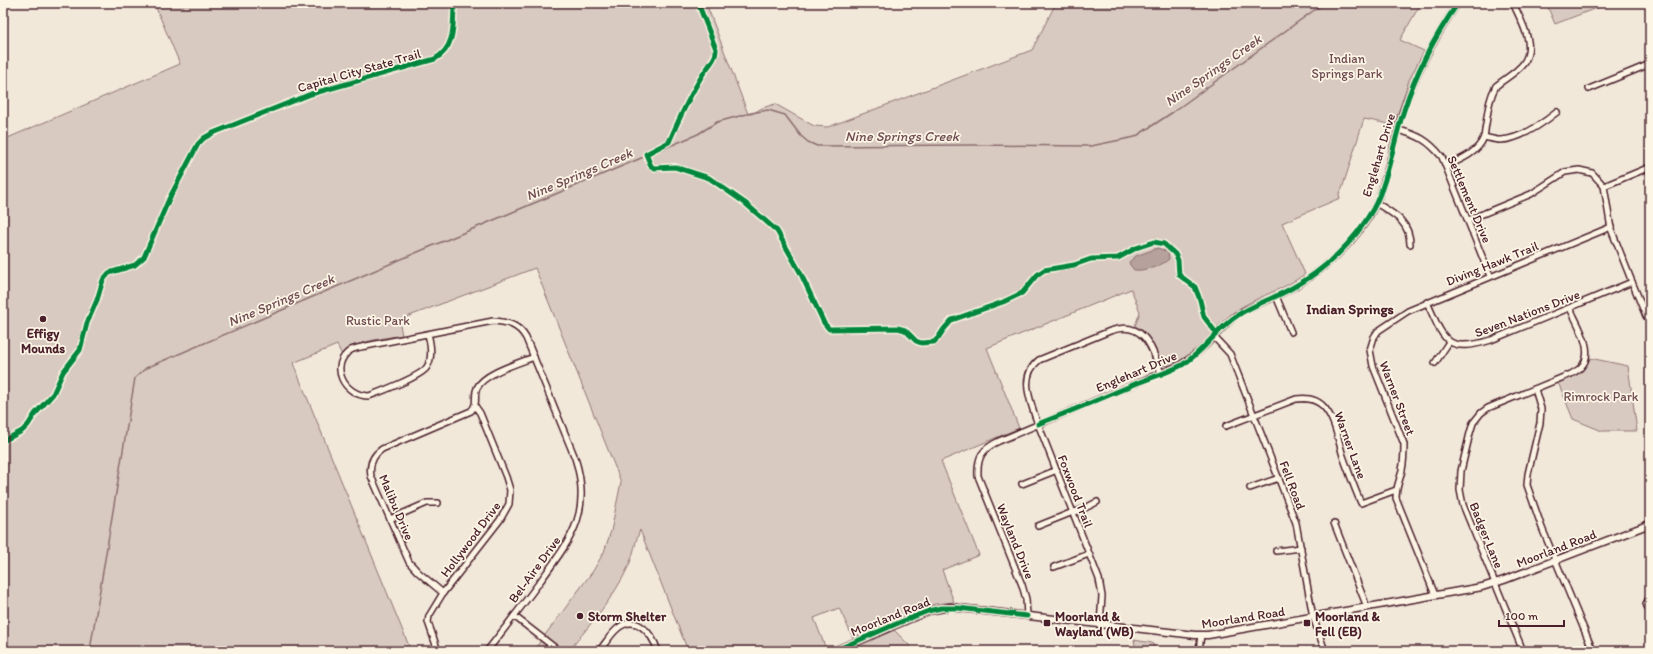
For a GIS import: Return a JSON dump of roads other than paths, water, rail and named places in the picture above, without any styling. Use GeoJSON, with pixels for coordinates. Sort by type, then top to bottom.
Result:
{"type":"FeatureCollection","features":[{"type":"Feature","properties":{"kind":"street","name":"Englehart Drive"},"geometry":{"type":"LineString","coordinates":[[978,476],[978,465],[981,455],[990,445],[1180,365],[1191,358],[1236,316],[1302,282],[1336,256],[1359,231],[1376,203],[1411,89],[1420,67],[1458,3]]}},
{"type":"Feature","properties":{"kind":"street"},"geometry":{"type":"LineString","coordinates":[[1446,166],[1468,155],[1477,148],[1484,136],[1489,102],[1494,89],[1524,63],[1529,50],[1528,41],[1525,30],[1513,3]]}},
{"type":"Feature","properties":{"kind":"street"},"geometry":{"type":"LineString","coordinates":[[1589,89],[1650,64]]}},
{"type":"Feature","properties":{"kind":"street"},"geometry":{"type":"LineString","coordinates":[[1484,136],[1498,140],[1508,139],[1534,128],[1557,112]]}},
{"type":"Feature","properties":{"kind":"street","name":"Settlement Drive"},"geometry":{"type":"LineString","coordinates":[[1398,130],[1423,138],[1433,146],[1442,157],[1490,276]]}},
{"type":"Feature","properties":{"kind":"street"},"geometry":{"type":"LineString","coordinates":[[1604,186],[1650,167]]}},
{"type":"Feature","properties":{"kind":"street"},"geometry":{"type":"LineString","coordinates":[[1468,220],[1531,194],[1571,170],[1592,173],[1604,186],[1611,227],[1646,316],[1650,321]]}},
{"type":"Feature","properties":{"kind":"street"},"geometry":{"type":"LineString","coordinates":[[1376,203],[1396,215],[1403,222],[1408,229],[1410,244]]}},
{"type":"Feature","properties":{"kind":"street","name":"Diving Hawk Trail"},"geometry":{"type":"LineString","coordinates":[[1385,326],[1408,311],[1427,302],[1611,227]]}},
{"type":"Feature","properties":{"kind":"street","name":"Seven Nations Drive"},"geometry":{"type":"LineString","coordinates":[[1449,342],[1456,345],[1471,346],[1491,340],[1632,282]]}},
{"type":"Feature","properties":{"kind":"street"},"geometry":{"type":"LineString","coordinates":[[1276,296],[1291,332]]}},
{"type":"Feature","properties":{"kind":"street"},"geometry":{"type":"LineString","coordinates":[[1427,302],[1437,325],[1449,342],[1435,363]]}},
{"type":"Feature","properties":{"kind":"street","name":"Badger Lane"},"geometry":{"type":"LineString","coordinates":[[1523,651],[1463,505],[1460,490],[1461,471],[1472,423],[1477,417],[1488,408],[1581,368],[1586,360],[1586,345],[1570,308]]}},
{"type":"Feature","properties":{"kind":"street","name":"Bel-Aire Drive"},"geometry":{"type":"LineString","coordinates":[[428,334],[430,359],[424,371],[369,396],[360,396],[353,393],[342,381],[340,374],[341,365],[350,351],[366,346],[493,321],[511,324],[523,332],[534,357],[575,458],[581,484],[577,521],[568,543],[554,564],[487,651]]}},
{"type":"Feature","properties":{"kind":"street","name":"Warner Street"},"geometry":{"type":"LineString","coordinates":[[1385,326],[1374,337],[1370,350],[1373,366],[1404,444],[1402,471],[1396,490],[1396,498],[1435,595]]}},
{"type":"Feature","properties":{"kind":"street","name":"Foxwood Trail"},"geometry":{"type":"LineString","coordinates":[[1100,624],[1101,591],[1099,579],[1038,424],[1028,393],[1028,375],[1032,367],[1039,360],[1110,331],[1121,328],[1135,330],[1146,339],[1155,356],[1161,374]]}},
{"type":"Feature","properties":{"kind":"street","name":"Fell Road"},"geometry":{"type":"LineString","coordinates":[[1214,337],[1230,354],[1296,523],[1313,617],[1325,651]]}},
{"type":"Feature","properties":{"kind":"street"},"geometry":{"type":"LineString","coordinates":[[475,406],[477,387],[486,378],[534,357]]}},
{"type":"Feature","properties":{"kind":"street"},"geometry":{"type":"LineString","coordinates":[[1534,389],[1541,409],[1540,423],[1528,474],[1527,485],[1555,560],[1593,651]]}},
{"type":"Feature","properties":{"kind":"street","name":"Warner Lane"},"geometry":{"type":"LineString","coordinates":[[1254,415],[1296,399],[1307,398],[1314,400],[1323,406],[1330,415],[1361,503],[1396,490]]}},
{"type":"Feature","properties":{"kind":"street","name":"Malibu Drive"},"geometry":{"type":"LineString","coordinates":[[443,593],[412,566],[372,476],[370,466],[374,455],[382,449],[471,411],[475,406]]}},
{"type":"Feature","properties":{"kind":"street","name":"Hollywood Drive"},"geometry":{"type":"LineString","coordinates":[[438,651],[428,622],[429,616],[443,593],[500,520],[509,504],[510,490],[506,477],[478,408],[475,406]]}},
{"type":"Feature","properties":{"kind":"street"},"geometry":{"type":"LineString","coordinates":[[1226,426],[1254,415]]}},
{"type":"Feature","properties":{"kind":"street"},"geometry":{"type":"LineString","coordinates":[[1022,484],[1057,470]]}},
{"type":"Feature","properties":{"kind":"street","name":"Wayland Drive"},"geometry":{"type":"LineString","coordinates":[[978,476],[1022,585],[1026,599],[1027,616]]}},
{"type":"Feature","properties":{"kind":"street"},"geometry":{"type":"LineString","coordinates":[[1250,488],[1279,478]]}},
{"type":"Feature","properties":{"kind":"street"},"geometry":{"type":"LineString","coordinates":[[1038,526],[1079,511],[1097,502]]}},
{"type":"Feature","properties":{"kind":"street"},"geometry":{"type":"LineString","coordinates":[[390,518],[427,503],[438,503]]}},
{"type":"Feature","properties":{"kind":"street"},"geometry":{"type":"LineString","coordinates":[[1334,523],[1367,607]]}},
{"type":"Feature","properties":{"kind":"street","name":"Moorland Road"},"geometry":{"type":"LineString","coordinates":[[834,651],[903,621],[940,608],[958,608],[1201,635],[1313,617],[1494,583],[1650,524]]}},
{"type":"Feature","properties":{"kind":"street"},"geometry":{"type":"LineString","coordinates":[[1276,551],[1301,548]]}},
{"type":"Feature","properties":{"kind":"street"},"geometry":{"type":"LineString","coordinates":[[1054,567],[1089,554]]}},
{"type":"Feature","properties":{"kind":"street"},"geometry":{"type":"LineString","coordinates":[[1650,596],[1646,604],[1650,613]]}},
{"type":"Feature","properties":{"kind":"street"},"geometry":{"type":"LineString","coordinates":[[514,616],[559,651]]}},
{"type":"Feature","properties":{"kind":"street"},"geometry":{"type":"LineString","coordinates":[[599,651],[617,628],[632,623],[639,624],[648,631],[658,651]]}},
{"type":"Feature","properties":{"kind":"street"},"geometry":{"type":"LineString","coordinates":[[1199,651],[1201,635]]}},
{"type":"Feature","properties":{"kind":"waterway","name":"Nine Springs Creek"},"geometry":{"type":"LineString","coordinates":[[91,651],[135,378],[146,368],[698,134],[717,122],[751,113],[768,110],[785,115],[801,136],[808,142],[817,146],[1091,146],[1135,137],[1173,112],[1324,3]]}},
{"type":"Feature","properties":{"kind":"place","name":"Effigy Mounds"},"geometry":{"type":"Point","coordinates":[43,319]}},
{"type":"Feature","properties":{"kind":"place","name":"Storm Shelter"},"geometry":{"type":"Point","coordinates":[580,616]}},
{"type":"Feature","properties":{"kind":"place","name":"Moorland & Wayland (WB)"},"geometry":{"type":"Point","coordinates":[1047,623]}},
{"type":"Feature","properties":{"kind":"place","name":"Moorland & Fell (EB)"},"geometry":{"type":"Point","coordinates":[1307,623]}},
{"type":"Feature","properties":{"kind":"district","name":"Indian Springs"},"geometry":{"type":"Point","coordinates":[1350,309]}},
{"type":"Feature","properties":{"kind":"park label","name":"Indian Springs Park"},"geometry":{"type":"Point","coordinates":[1347,66]}},
{"type":"Feature","properties":{"kind":"park label","name":"Rustic Park"},"geometry":{"type":"Point","coordinates":[378,320]}},
{"type":"Feature","properties":{"kind":"park label","name":"Rimrock Park"},"geometry":{"type":"Point","coordinates":[1601,396]}}]}
